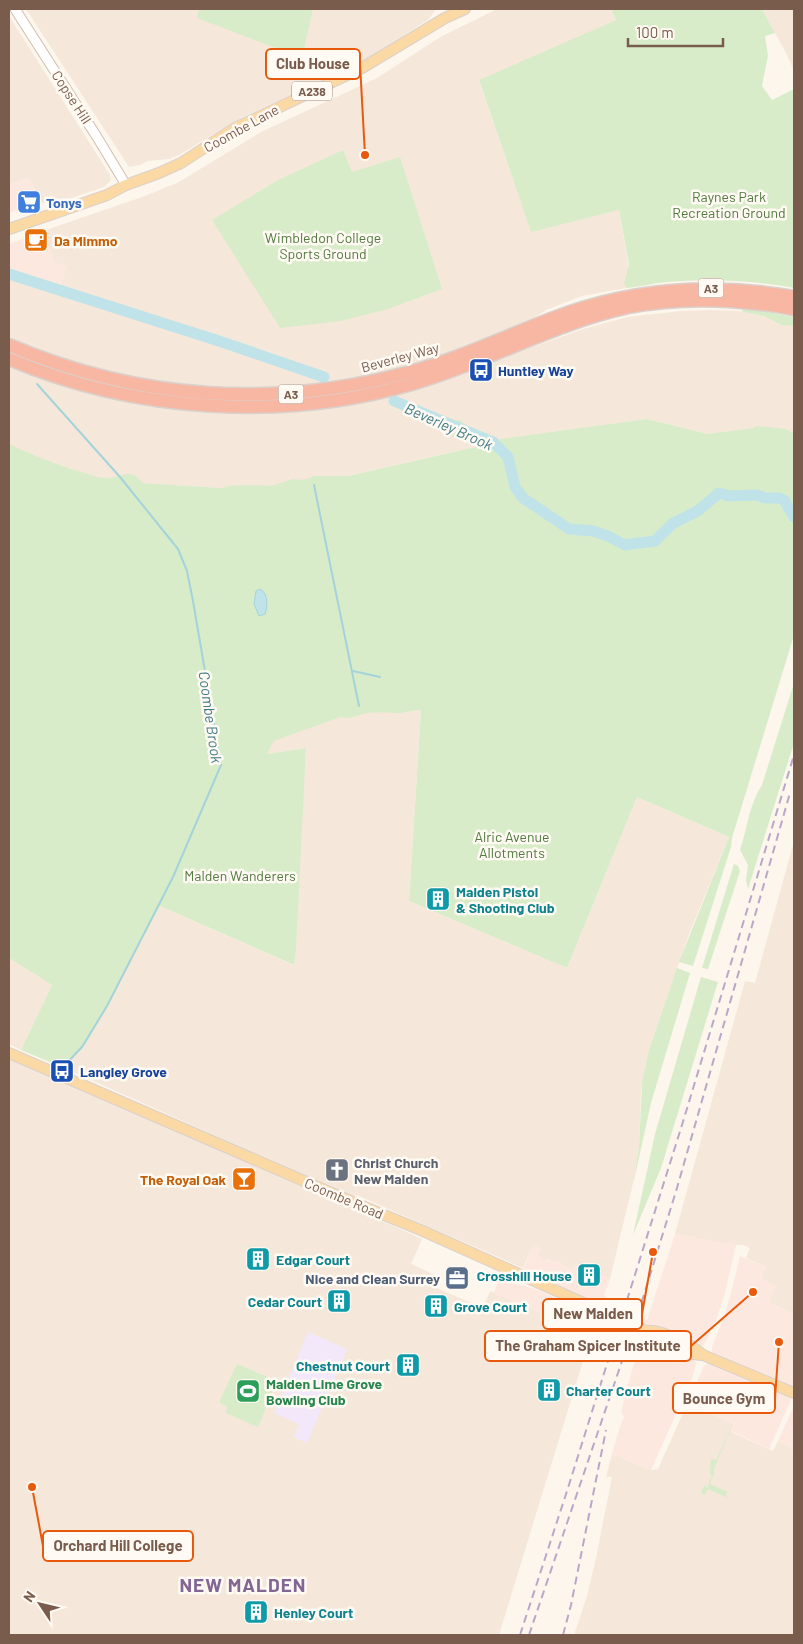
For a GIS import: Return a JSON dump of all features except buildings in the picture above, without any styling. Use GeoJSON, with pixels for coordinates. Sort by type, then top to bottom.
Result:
{"type":"FeatureCollection","features":[{"type":"Feature","properties":{"kind":"highway","name":"Beverley Way"},"geometry":{"type":"LineString","coordinates":[[13,346],[62,366],[138,385],[208,394],[287,394],[341,388],[410,372],[570,312],[627,297],[670,290],[713,288],[794,297]]}},
{"type":"Feature","properties":{"kind":"highway","name":"Beverley Way"},"geometry":{"type":"LineString","coordinates":[[9,359],[80,384],[136,396],[205,405],[294,404],[337,400],[413,384],[551,332],[628,308],[671,301],[728,300],[794,309]]}},
{"type":"Feature","properties":{"kind":"main road","name":"Coombe Lane"},"geometry":{"type":"LineString","coordinates":[[9,229],[159,174],[235,128],[362,68],[445,18],[465,9]]}},
{"type":"Feature","properties":{"kind":"main road","name":"Coombe Road"},"geometry":{"type":"LineString","coordinates":[[9,1053],[507,1268],[646,1331],[650,1336],[680,1350],[693,1355],[703,1355],[794,1393]]}},
{"type":"Feature","properties":{"kind":"street","name":"Copse Hill"},"geometry":{"type":"LineString","coordinates":[[16,9],[126,185]]}},
{"type":"Feature","properties":{"kind":"shaded area"},"geometry":{"type":"Polygon","coordinates":[[[26,9],[436,9],[428,20],[360,63],[241,118],[179,155],[170,159],[148,161],[129,167],[26,9]]]}},
{"type":"Feature","properties":{"kind":"shaded area"},"geometry":{"type":"Polygon","coordinates":[[[497,9],[611,9],[616,20],[479,81],[531,231],[619,210],[632,287],[582,296],[546,310],[522,326],[463,349],[393,372],[299,389],[199,389],[93,370],[21,344],[9,336],[10,273],[60,289],[54,262],[43,231],[145,196],[179,182],[261,132],[377,78],[442,36],[497,9]]]}},
{"type":"Feature","properties":{"kind":"shaded area"},"geometry":{"type":"Polygon","coordinates":[[[762,9],[794,9],[794,71],[787,55],[762,9]]]}},
{"type":"Feature","properties":{"kind":"shaded area"},"geometry":{"type":"Polygon","coordinates":[[[9,16],[110,175],[111,180],[104,187],[60,202],[39,203],[32,183],[27,178],[9,185],[9,16]]]}},
{"type":"Feature","properties":{"kind":"shaded area"},"geometry":{"type":"Polygon","coordinates":[[[27,178],[32,183],[39,203],[9,213],[9,185],[27,178]]]}},
{"type":"Feature","properties":{"kind":"shaded area"},"geometry":{"type":"Polygon","coordinates":[[[43,231],[54,262],[67,267],[60,289],[9,272],[9,244],[43,231]]]}},
{"type":"Feature","properties":{"kind":"shaded area"},"geometry":{"type":"Polygon","coordinates":[[[711,310],[739,311],[794,322],[794,436],[708,434],[647,419],[511,439],[352,475],[269,488],[221,488],[107,481],[71,472],[9,446],[9,364],[64,384],[288,410],[510,355],[583,329],[627,317],[711,310]]]}},
{"type":"Feature","properties":{"kind":"shaded area"},"geometry":{"type":"Polygon","coordinates":[[[421,710],[409,901],[567,968],[637,797],[729,837],[689,934],[648,1053],[641,1090],[639,1147],[634,1179],[610,1279],[583,1267],[571,1269],[547,1259],[545,1262],[542,1261],[537,1254],[540,1249],[534,1244],[523,1268],[356,1195],[353,1196],[301,1174],[64,1068],[86,1044],[160,906],[293,965],[306,748],[262,755],[260,744],[352,713],[421,710]]]}},
{"type":"Feature","properties":{"kind":"shaded area"},"geometry":{"type":"Polygon","coordinates":[[[794,841],[794,1314],[769,1303],[764,1280],[761,1278],[766,1267],[746,1258],[750,1248],[743,1245],[732,1245],[675,1234],[745,981],[755,983],[794,841]]]}},
{"type":"Feature","properties":{"kind":"shaded area"},"geometry":{"type":"Polygon","coordinates":[[[9,958],[52,985],[21,1050],[9,1044],[9,958]]]}},
{"type":"Feature","properties":{"kind":"shaded area"},"geometry":{"type":"Polygon","coordinates":[[[9,1059],[422,1239],[411,1264],[437,1276],[432,1286],[483,1308],[490,1291],[587,1332],[583,1361],[499,1635],[9,1635],[9,1059]]]}},
{"type":"Feature","properties":{"kind":"shaded area"},"geometry":{"type":"Polygon","coordinates":[[[675,1234],[736,1245],[724,1297],[716,1320],[703,1345],[698,1346],[642,1323],[644,1319],[647,1320],[675,1234]]]}},
{"type":"Feature","properties":{"kind":"shaded area"},"geometry":{"type":"Polygon","coordinates":[[[534,1244],[540,1248],[537,1254],[543,1258],[542,1261],[545,1262],[546,1259],[555,1262],[556,1260],[571,1269],[575,1265],[583,1267],[610,1279],[604,1295],[606,1296],[603,1305],[590,1302],[589,1299],[561,1287],[559,1288],[532,1274],[531,1276],[523,1270],[534,1244]]]}},
{"type":"Feature","properties":{"kind":"shaded area"},"geometry":{"type":"Polygon","coordinates":[[[740,1256],[766,1267],[761,1278],[776,1286],[769,1303],[794,1314],[794,1389],[712,1352],[712,1347],[731,1293],[740,1256]]]}},
{"type":"Feature","properties":{"kind":"shaded area"},"geometry":{"type":"Polygon","coordinates":[[[500,1277],[516,1284],[533,1288],[594,1315],[587,1332],[490,1291],[494,1292],[500,1277]]]}},
{"type":"Feature","properties":{"kind":"shaded area"},"geometry":{"type":"Polygon","coordinates":[[[308,1332],[347,1349],[307,1443],[294,1437],[299,1424],[274,1413],[308,1332]]]}},
{"type":"Feature","properties":{"kind":"shaded area"},"geometry":{"type":"Polygon","coordinates":[[[639,1333],[694,1359],[696,1363],[693,1376],[651,1470],[612,1454],[624,1416],[621,1412],[639,1344],[636,1342],[639,1333]]]}},
{"type":"Feature","properties":{"kind":"shaded area"},"geometry":{"type":"Polygon","coordinates":[[[708,1363],[760,1383],[762,1386],[783,1395],[791,1396],[792,1398],[769,1449],[731,1431],[734,1424],[687,1404],[704,1366],[708,1363]]]}},
{"type":"Feature","properties":{"kind":"shaded area"},"geometry":{"type":"Polygon","coordinates":[[[687,1404],[734,1424],[731,1432],[773,1451],[778,1441],[794,1448],[791,1454],[794,1456],[794,1635],[574,1635],[587,1596],[596,1558],[612,1477],[606,1477],[612,1454],[651,1470],[658,1469],[687,1404]]]}},
{"type":"Feature","properties":{"kind":"shaded area"},"geometry":{"type":"Polygon","coordinates":[[[794,1406],[794,1448],[778,1441],[794,1406]]]}},
{"type":"Feature","properties":{"kind":"green space"},"geometry":{"type":"Polygon","coordinates":[[[199,9],[313,9],[302,58],[197,18],[199,9]]]}},
{"type":"Feature","properties":{"kind":"green space","name":"Raynes Park Recreation Ground"},"geometry":{"type":"Polygon","coordinates":[[[611,9],[762,9],[775,33],[765,36],[768,56],[762,86],[772,100],[794,89],[794,288],[760,283],[709,280],[675,281],[627,288],[624,283],[629,265],[619,210],[531,232],[479,80],[616,20],[611,9]]]}},
{"type":"Feature","properties":{"kind":"green space","name":"Wimbledon College Sports Ground"},"geometry":{"type":"Polygon","coordinates":[[[343,150],[352,172],[400,157],[442,289],[388,309],[341,321],[280,328],[212,220],[278,180],[343,150]]]}},
{"type":"Feature","properties":{"kind":"green space"},"geometry":{"type":"Polygon","coordinates":[[[746,308],[794,317],[794,326],[781,325],[764,316],[743,312],[742,310],[746,308]]]}},
{"type":"Feature","properties":{"kind":"green space"},"geometry":{"type":"Polygon","coordinates":[[[398,401],[448,421],[460,420],[478,433],[488,434],[493,440],[647,419],[708,434],[754,428],[756,426],[786,429],[794,434],[794,635],[732,838],[731,847],[693,966],[679,962],[729,837],[637,797],[567,968],[409,901],[421,710],[396,713],[368,713],[352,717],[341,717],[274,741],[267,754],[306,748],[294,965],[160,906],[86,1044],[64,1068],[21,1050],[52,985],[9,958],[9,444],[56,464],[99,478],[129,474],[134,475],[142,483],[221,488],[237,485],[271,486],[292,479],[303,480],[315,476],[348,476],[480,446],[451,436],[393,403],[398,401]]]}},
{"type":"Feature","properties":{"kind":"green space"},"geometry":{"type":"Polygon","coordinates":[[[794,683],[794,743],[748,889],[746,880],[748,865],[740,850],[751,808],[762,785],[794,683]]]}},
{"type":"Feature","properties":{"kind":"green space"},"geometry":{"type":"Polygon","coordinates":[[[734,864],[738,866],[740,871],[708,969],[702,968],[734,864]]]}},
{"type":"Feature","properties":{"kind":"green space"},"geometry":{"type":"Polygon","coordinates":[[[677,968],[690,973],[651,1103],[633,1185],[639,1147],[642,1083],[648,1053],[677,968]]]}},
{"type":"Feature","properties":{"kind":"green space"},"geometry":{"type":"Polygon","coordinates":[[[701,977],[718,982],[661,1168],[633,1235],[655,1134],[701,977]]]}},
{"type":"Feature","properties":{"kind":"green space","name":"Malden Lime Grove Bowling Club"},"geometry":{"type":"Polygon","coordinates":[[[237,1364],[277,1381],[258,1427],[226,1413],[227,1407],[220,1403],[237,1364]]]}},
{"type":"Feature","properties":{"kind":"green space"},"geometry":{"type":"Polygon","coordinates":[[[733,1423],[713,1471],[715,1472],[710,1484],[730,1493],[727,1492],[726,1496],[728,1498],[708,1489],[705,1495],[701,1493],[705,1484],[706,1488],[708,1487],[710,1479],[712,1479],[710,1472],[711,1459],[716,1460],[733,1423]]]}},
{"type":"Feature","properties":{"kind":"water"},"geometry":{"type":"Polygon","coordinates":[[[260,589],[265,593],[267,607],[265,614],[259,616],[254,604],[256,591],[260,589]]]}},
{"type":"Feature","properties":{"kind":"waterway","name":"Beverley Brook"},"geometry":{"type":"LineString","coordinates":[[9,274],[222,342],[324,377]]}},
{"type":"Feature","properties":{"kind":"waterway","name":"Coombe Brook"},"geometry":{"type":"LineString","coordinates":[[37,384],[120,477],[178,549],[187,571],[193,601],[221,765],[173,877],[107,1006],[82,1047],[64,1066]]}},
{"type":"Feature","properties":{"kind":"waterway","name":"Beverley Brook"},"geometry":{"type":"LineString","coordinates":[[394,401],[493,442],[508,457],[515,487],[523,498],[569,529],[593,531],[625,545],[655,541],[672,524],[699,510],[719,493],[729,496],[757,495],[765,498],[779,498],[784,500],[794,517]]}},
{"type":"Feature","properties":{"kind":"waterway"},"geometry":{"type":"LineString","coordinates":[[314,485],[359,706]]}},
{"type":"Feature","properties":{"kind":"waterway"},"geometry":{"type":"LineString","coordinates":[[353,671],[380,677]]}},
{"type":"Feature","properties":{"kind":"railway"},"geometry":{"type":"LineString","coordinates":[[520,1635],[682,1125],[794,755]]}},
{"type":"Feature","properties":{"kind":"railway"},"geometry":{"type":"LineString","coordinates":[[529,1635],[638,1314],[677,1188],[790,793]]}},
{"type":"Feature","properties":{"kind":"railway"},"geometry":{"type":"LineString","coordinates":[[563,1635],[571,1605],[606,1430]]}},
{"type":"Feature","properties":{"kind":"place","name":"Club House"},"geometry":{"type":"Point","coordinates":[365,155]}},
{"type":"Feature","properties":{"kind":"place","name":"Tonys"},"geometry":{"type":"Point","coordinates":[29,202]}},
{"type":"Feature","properties":{"kind":"place","name":"Da Mimmo"},"geometry":{"type":"Point","coordinates":[36,240]}},
{"type":"Feature","properties":{"kind":"place","name":"Huntley Way"},"geometry":{"type":"Point","coordinates":[481,370]}},
{"type":"Feature","properties":{"kind":"place","name":"Malden Pistol & Shooting Club"},"geometry":{"type":"Point","coordinates":[438,899]}},
{"type":"Feature","properties":{"kind":"place","name":"Langley Grove"},"geometry":{"type":"Point","coordinates":[62,1071]}},
{"type":"Feature","properties":{"kind":"place","name":"Christ Church New Malden"},"geometry":{"type":"Point","coordinates":[337,1170]}},
{"type":"Feature","properties":{"kind":"place","name":"The Royal Oak"},"geometry":{"type":"Point","coordinates":[244,1179]}},
{"type":"Feature","properties":{"kind":"place","name":"New Malden"},"geometry":{"type":"Point","coordinates":[653,1252]}},
{"type":"Feature","properties":{"kind":"place","name":"Edgar Court"},"geometry":{"type":"Point","coordinates":[258,1259]}},
{"type":"Feature","properties":{"kind":"place","name":"Crosshill House"},"geometry":{"type":"Point","coordinates":[589,1275]}},
{"type":"Feature","properties":{"kind":"place","name":"Nice and Clean Surrey"},"geometry":{"type":"Point","coordinates":[457,1278]}},
{"type":"Feature","properties":{"kind":"place","name":"The Graham Spicer Institute"},"geometry":{"type":"Point","coordinates":[753,1292]}},
{"type":"Feature","properties":{"kind":"place","name":"Cedar Court"},"geometry":{"type":"Point","coordinates":[339,1301]}},
{"type":"Feature","properties":{"kind":"place","name":"Grove Court"},"geometry":{"type":"Point","coordinates":[436,1306]}},
{"type":"Feature","properties":{"kind":"place","name":"Bounce Gym"},"geometry":{"type":"Point","coordinates":[779,1342]}},
{"type":"Feature","properties":{"kind":"place","name":"Chestnut Court"},"geometry":{"type":"Point","coordinates":[408,1365]}},
{"type":"Feature","properties":{"kind":"place","name":"Charter Court"},"geometry":{"type":"Point","coordinates":[549,1390]}},
{"type":"Feature","properties":{"kind":"place","name":"Malden Lime Grove Bowling Club"},"geometry":{"type":"Point","coordinates":[248,1391]}},
{"type":"Feature","properties":{"kind":"place","name":"Orchard Hill College"},"geometry":{"type":"Point","coordinates":[32,1487]}},
{"type":"Feature","properties":{"kind":"place","name":"Henley Court"},"geometry":{"type":"Point","coordinates":[256,1612]}},
{"type":"Feature","properties":{"kind":"district","name":"NEW MALDEN"},"geometry":{"type":"Point","coordinates":[243,1584]}},
{"type":"Feature","properties":{"kind":"park label","name":"Alric Avenue Allotments"},"geometry":{"type":"Point","coordinates":[512,844]}},
{"type":"Feature","properties":{"kind":"park label","name":"Malden Wanderers"},"geometry":{"type":"Point","coordinates":[240,875]}}]}
